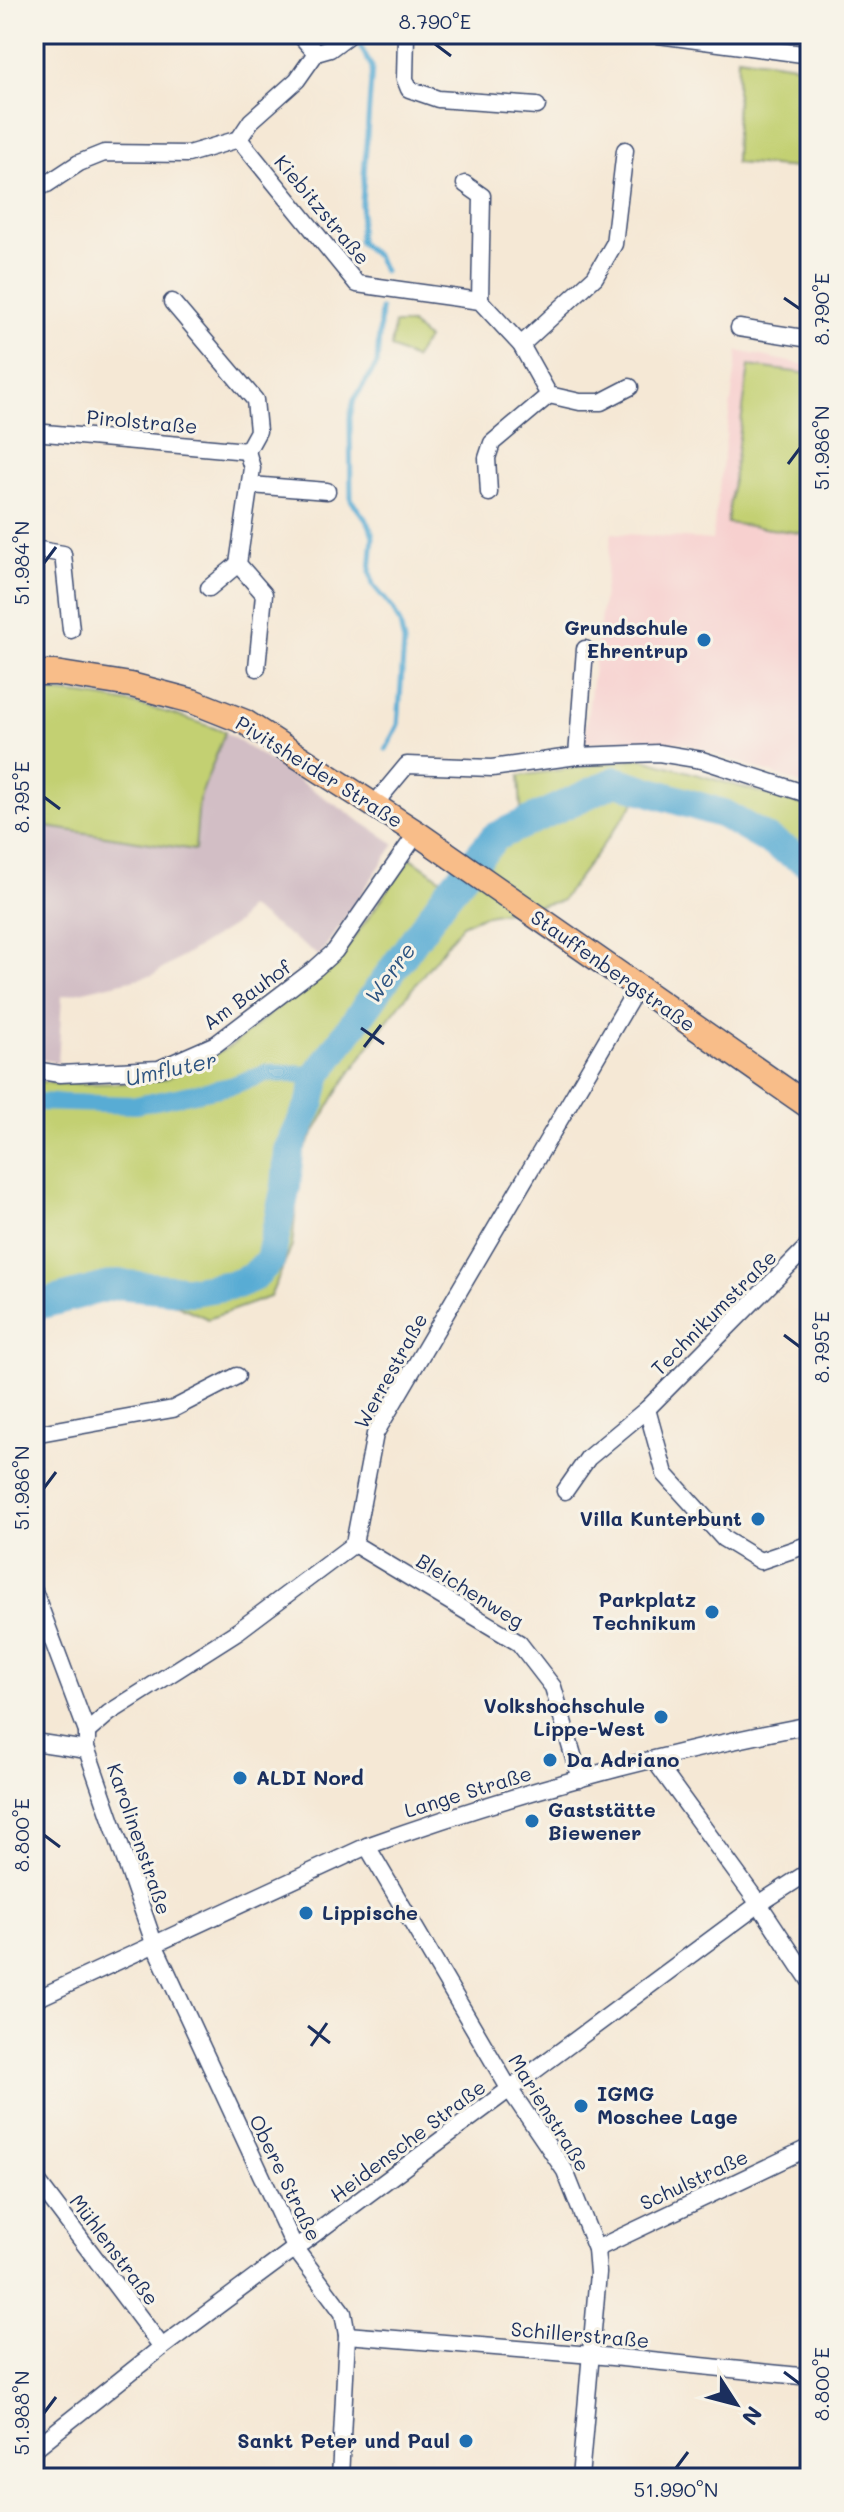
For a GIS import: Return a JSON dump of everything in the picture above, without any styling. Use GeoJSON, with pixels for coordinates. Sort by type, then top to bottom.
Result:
{"type":"FeatureCollection","features":[{"type":"Feature","properties":{"kind":"main road","name":"Pivitsheider Straße"},"geometry":{"type":"LineString","coordinates":[[34,673],[55,673],[131,685],[192,701],[245,722],[417,833]]}},
{"type":"Feature","properties":{"kind":"main road","name":"Stauffenbergstraße"},"geometry":{"type":"LineString","coordinates":[[417,833],[810,1107]]}},
{"type":"Feature","properties":{"kind":"street"},"geometry":{"type":"LineString","coordinates":[[299,34],[316,53]]}},
{"type":"Feature","properties":{"kind":"street"},"geometry":{"type":"LineString","coordinates":[[34,189],[79,163],[104,153],[188,154],[239,139],[251,121],[297,80],[316,53],[330,49],[350,34]]}},
{"type":"Feature","properties":{"kind":"street"},"geometry":{"type":"LineString","coordinates":[[406,34],[405,79],[409,89],[438,99],[537,106]]}},
{"type":"Feature","properties":{"kind":"street"},"geometry":{"type":"LineString","coordinates":[[651,34],[810,55]]}},
{"type":"Feature","properties":{"kind":"street","name":"Kiebitzstraße"},"geometry":{"type":"LineString","coordinates":[[239,139],[357,284],[480,301]]}},
{"type":"Feature","properties":{"kind":"street"},"geometry":{"type":"LineString","coordinates":[[521,345],[595,277],[614,244],[625,150]]}},
{"type":"Feature","properties":{"kind":"street"},"geometry":{"type":"LineString","coordinates":[[465,184],[482,196],[480,301],[521,345],[549,395],[580,402],[601,402],[630,387]]}},
{"type":"Feature","properties":{"kind":"street"},"geometry":{"type":"LineString","coordinates":[[172,302],[255,400],[258,431],[247,451],[252,468],[251,485],[238,564],[209,588]]}},
{"type":"Feature","properties":{"kind":"street"},"geometry":{"type":"LineString","coordinates":[[739,328],[810,339]]}},
{"type":"Feature","properties":{"kind":"street"},"geometry":{"type":"LineString","coordinates":[[489,493],[487,458],[492,443],[549,395]]}},
{"type":"Feature","properties":{"kind":"street","name":"Pirolstraße"},"geometry":{"type":"LineString","coordinates":[[34,432],[247,451]]}},
{"type":"Feature","properties":{"kind":"street"},"geometry":{"type":"LineString","coordinates":[[251,485],[327,491]]}},
{"type":"Feature","properties":{"kind":"street"},"geometry":{"type":"LineString","coordinates":[[34,549],[63,554],[71,630]]}},
{"type":"Feature","properties":{"kind":"street"},"geometry":{"type":"LineString","coordinates":[[238,564],[264,594],[257,668]]}},
{"type":"Feature","properties":{"kind":"street"},"geometry":{"type":"LineString","coordinates":[[577,756],[585,649]]}},
{"type":"Feature","properties":{"kind":"street"},"geometry":{"type":"LineString","coordinates":[[377,807],[382,795],[407,765],[492,768],[577,756],[659,753],[702,760],[810,795]]}},
{"type":"Feature","properties":{"kind":"street","name":"Am Bauhof"},"geometry":{"type":"LineString","coordinates":[[34,1070],[60,1074],[159,1069],[216,1044],[335,951],[417,833]]}},
{"type":"Feature","properties":{"kind":"street","name":"Werrestraße"},"geometry":{"type":"LineString","coordinates":[[354,1544],[375,1434],[637,988]]}},
{"type":"Feature","properties":{"kind":"street","name":"Technikumstraße"},"geometry":{"type":"LineString","coordinates":[[565,1491],[588,1458],[647,1409],[810,1244]]}},
{"type":"Feature","properties":{"kind":"street"},"geometry":{"type":"LineString","coordinates":[[34,1434],[173,1409],[237,1376]]}},
{"type":"Feature","properties":{"kind":"street"},"geometry":{"type":"LineString","coordinates":[[647,1409],[665,1474],[724,1539],[760,1561],[810,1544]]}},
{"type":"Feature","properties":{"kind":"street"},"geometry":{"type":"LineString","coordinates":[[87,1732],[109,1713],[238,1631],[354,1544]]}},
{"type":"Feature","properties":{"kind":"street","name":"Bleichenweg"},"geometry":{"type":"LineString","coordinates":[[354,1544],[519,1643],[553,1687],[580,1779]]}},
{"type":"Feature","properties":{"kind":"street"},"geometry":{"type":"LineString","coordinates":[[34,1591],[87,1732],[87,1750]]}},
{"type":"Feature","properties":{"kind":"street","name":"Lange Straße"},"geometry":{"type":"LineString","coordinates":[[34,2000],[367,1846],[580,1779],[741,1738],[810,1725]]}},
{"type":"Feature","properties":{"kind":"street","name":"Karolinenstraße"},"geometry":{"type":"LineString","coordinates":[[34,1742],[87,1750],[155,1946]]}},
{"type":"Feature","properties":{"kind":"street"},"geometry":{"type":"LineString","coordinates":[[655,1761],[759,1904],[810,1981]]}},
{"type":"Feature","properties":{"kind":"street","name":"Marienstraße"},"geometry":{"type":"LineString","coordinates":[[367,1846],[510,2090],[565,2171],[596,2249],[598,2273],[580,2478]]}},
{"type":"Feature","properties":{"kind":"street","name":"Heidensche Straße"},"geometry":{"type":"LineString","coordinates":[[34,2449],[162,2347],[759,1904],[810,1871]]}},
{"type":"Feature","properties":{"kind":"street","name":"Obere Straße"},"geometry":{"type":"LineString","coordinates":[[155,1946],[296,2250],[343,2313],[347,2335],[340,2478]]}},
{"type":"Feature","properties":{"kind":"street","name":"Schulstraße"},"geometry":{"type":"LineString","coordinates":[[596,2249],[810,2147]]}},
{"type":"Feature","properties":{"kind":"street","name":"Mühlenstraße"},"geometry":{"type":"LineString","coordinates":[[34,2177],[162,2347]]}},
{"type":"Feature","properties":{"kind":"street","name":"Schillerstraße"},"geometry":{"type":"LineString","coordinates":[[347,2335],[810,2377]]}},
{"type":"Feature","properties":{"kind":"shaded area","name":"Grundschule Ehrentrup"},"geometry":{"type":"Polygon","coordinates":[[[738,351],[810,366],[810,787],[684,743],[639,740],[584,742],[612,533],[712,540],[738,351]]]}},
{"type":"Feature","properties":{"kind":"shaded area"},"geometry":{"type":"Polygon","coordinates":[[[225,732],[395,844],[319,956],[248,907],[237,923],[153,975],[62,996],[58,1063],[34,1058],[34,825],[195,850],[199,800],[225,732]]]}},
{"type":"Feature","properties":{"kind":"green space"},"geometry":{"type":"Polygon","coordinates":[[[738,57],[810,67],[810,169],[735,163],[738,57]]]}},
{"type":"Feature","properties":{"kind":"green space"},"geometry":{"type":"Polygon","coordinates":[[[394,324],[411,324],[427,339],[414,359],[391,348],[394,324]]]}},
{"type":"Feature","properties":{"kind":"green space"},"geometry":{"type":"Polygon","coordinates":[[[749,366],[810,374],[808,534],[727,523],[749,366]]]}},
{"type":"Feature","properties":{"kind":"green space"},"geometry":{"type":"Polygon","coordinates":[[[34,692],[82,695],[131,703],[225,732],[199,800],[195,850],[34,825],[34,692]]]}},
{"type":"Feature","properties":{"kind":"green space"},"geometry":{"type":"Polygon","coordinates":[[[640,758],[810,807],[810,864],[723,815],[635,802],[561,901],[482,916],[462,925],[383,1026],[339,1089],[301,1156],[292,1246],[270,1297],[208,1319],[173,1303],[115,1294],[34,1315],[34,1080],[56,1084],[140,1083],[168,1078],[231,1046],[342,954],[411,858],[457,890],[496,837],[522,825],[519,776],[640,758]]]}},
{"type":"Feature","properties":{"kind":"waterway"},"geometry":{"type":"LineString","coordinates":[[360,46],[372,67],[359,242],[376,256],[384,271]]}},
{"type":"Feature","properties":{"kind":"waterway"},"geometry":{"type":"LineString","coordinates":[[381,309],[377,364],[354,400],[350,417],[351,500],[369,524],[373,536],[370,572],[373,585],[393,609],[404,643],[398,726],[386,749]]}},
{"type":"Feature","properties":{"kind":"waterway","name":"Werre"},"geometry":{"type":"LineString","coordinates":[[34,1306],[117,1284],[193,1291],[237,1284],[253,1277],[270,1260],[286,1186],[289,1150],[311,1102],[317,1075],[447,894],[495,837],[616,781],[723,814],[810,864]]}},
{"type":"Feature","properties":{"kind":"waterway","name":"Umfluter"},"geometry":{"type":"LineString","coordinates":[[34,1102],[136,1105],[230,1086],[267,1073],[317,1075]]}},
{"type":"Feature","properties":{"kind":"place","name":"Grundschule Ehrentrup"},"geometry":{"type":"Point","coordinates":[704,640]}},
{"type":"Feature","properties":{"kind":"place","name":"Villa Kunterbunt"},"geometry":{"type":"Point","coordinates":[758,1519]}},
{"type":"Feature","properties":{"kind":"place","name":"Parkplatz Technikum"},"geometry":{"type":"Point","coordinates":[712,1612]}},
{"type":"Feature","properties":{"kind":"place","name":"Volkshochschule Lippe-West"},"geometry":{"type":"Point","coordinates":[661,1717]}},
{"type":"Feature","properties":{"kind":"place","name":"Da Adriano"},"geometry":{"type":"Point","coordinates":[550,1760]}},
{"type":"Feature","properties":{"kind":"place","name":"ALDI Nord"},"geometry":{"type":"Point","coordinates":[240,1778]}},
{"type":"Feature","properties":{"kind":"place","name":"Gaststätte Biewener"},"geometry":{"type":"Point","coordinates":[532,1821]}},
{"type":"Feature","properties":{"kind":"place","name":"Lippische"},"geometry":{"type":"Point","coordinates":[306,1913]}},
{"type":"Feature","properties":{"kind":"place","name":"IGMG Moschee Lage"},"geometry":{"type":"Point","coordinates":[581,2106]}},
{"type":"Feature","properties":{"kind":"place","name":"Sankt Peter und Paul"},"geometry":{"type":"Point","coordinates":[466,2441]}}]}
